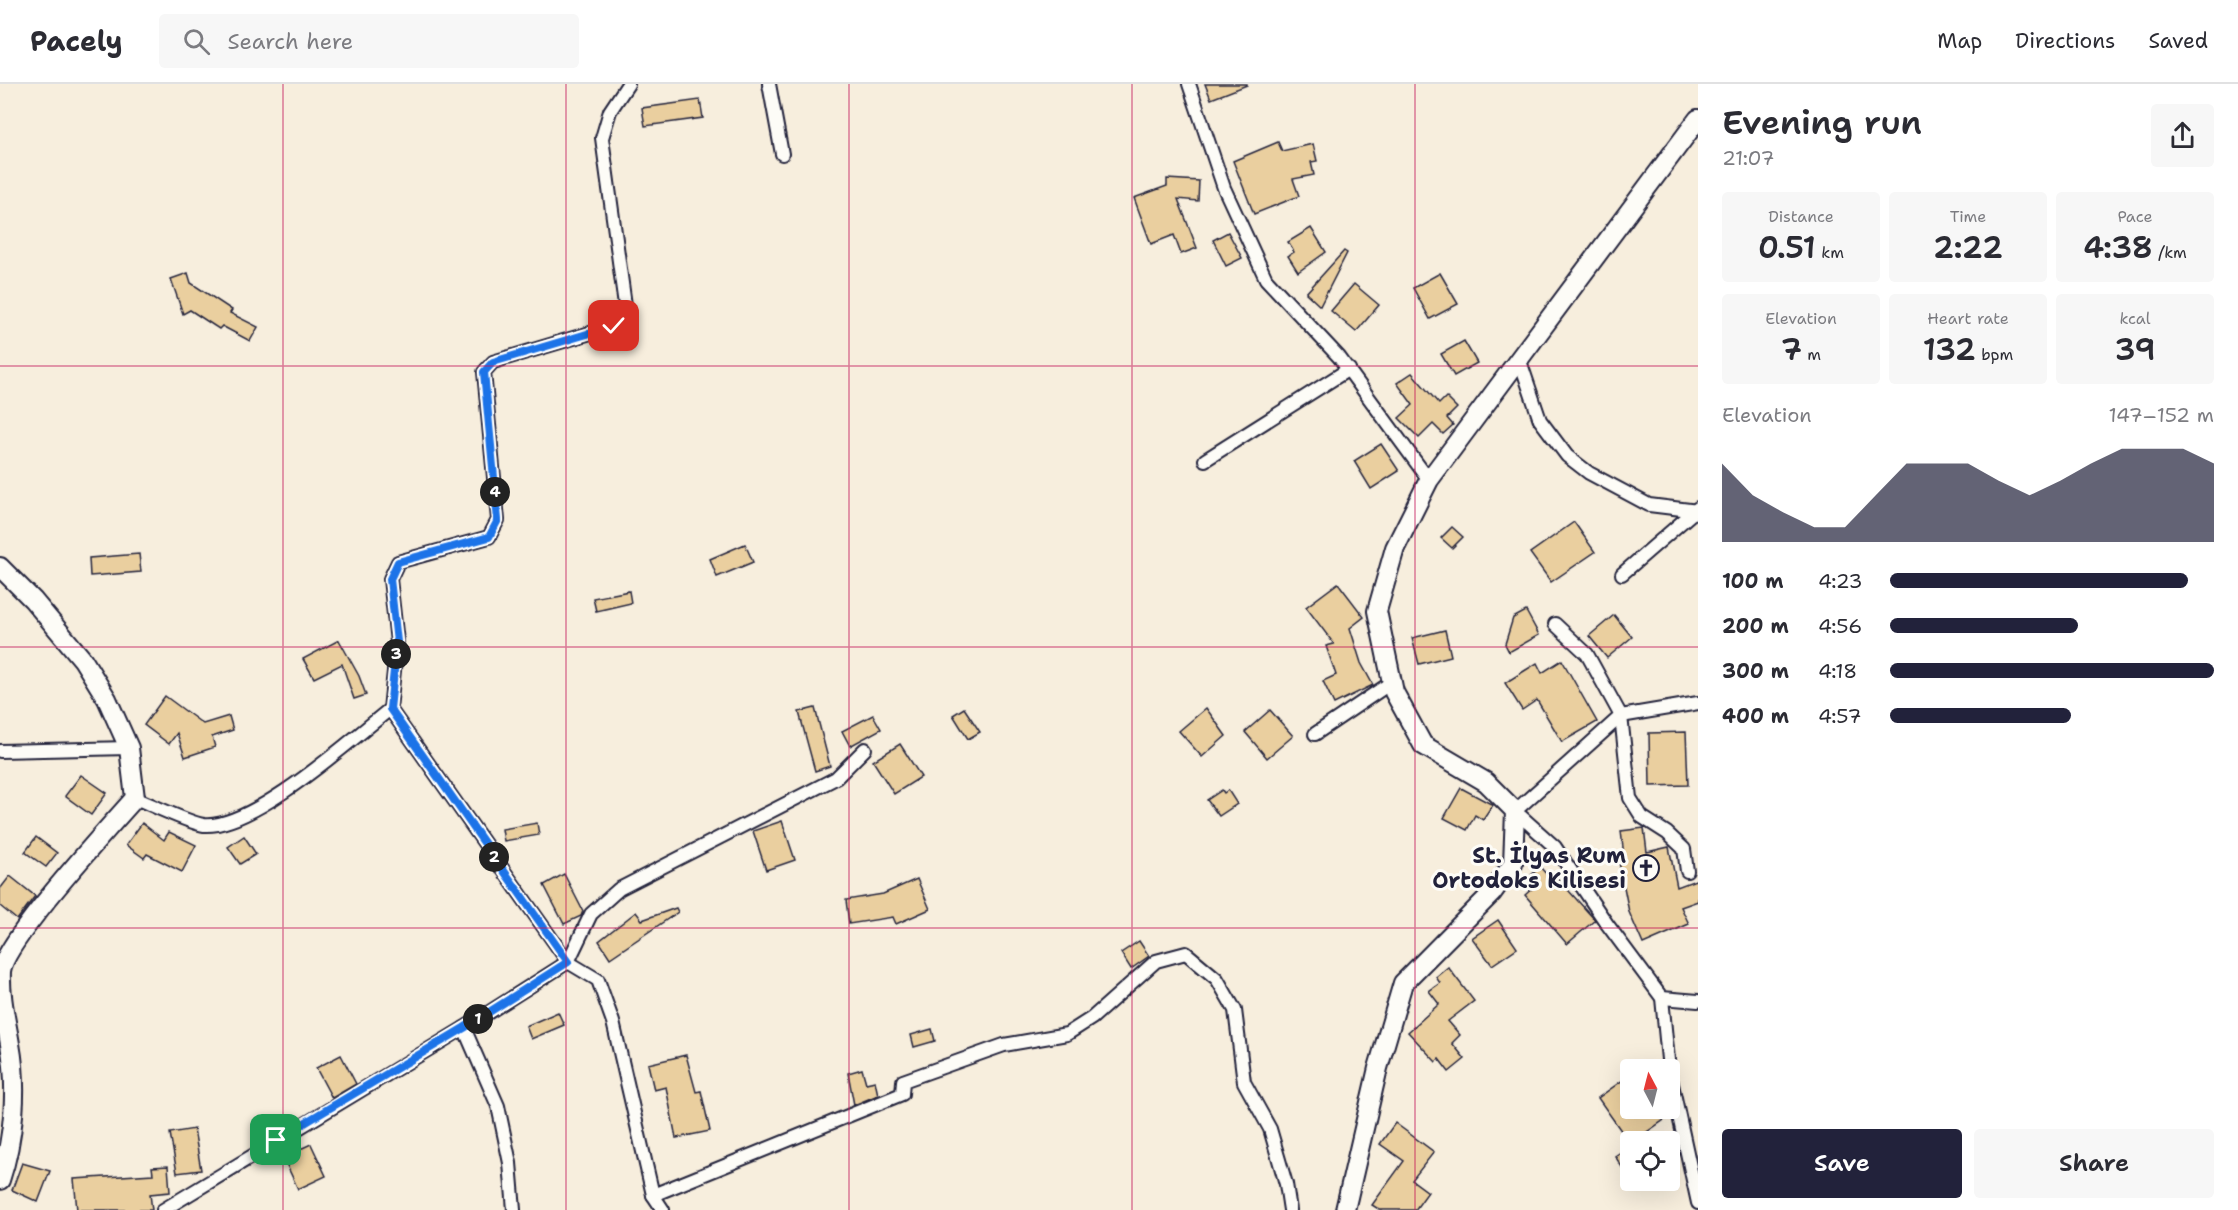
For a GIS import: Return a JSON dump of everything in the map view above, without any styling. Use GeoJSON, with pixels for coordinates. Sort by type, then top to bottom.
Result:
{"type":"FeatureCollection","features":[{"type":"Feature","properties":{"kind":"street"},"geometry":{"type":"LineString","coordinates":[[628,84],[610,111],[602,138],[626,305],[614,326],[493,362],[484,372],[498,520],[489,537],[398,562],[390,579],[397,642],[390,709],[568,962],[598,980],[613,1022],[653,1195],[663,1210]]}},
{"type":"Feature","properties":{"kind":"street"},"geometry":{"type":"LineString","coordinates":[[769,84],[782,153]]}},
{"type":"Feature","properties":{"kind":"street"},"geometry":{"type":"LineString","coordinates":[[1189,84],[1224,188],[1266,279],[1349,369],[1429,480]]}},
{"type":"Feature","properties":{"kind":"street"},"geometry":{"type":"LineString","coordinates":[[1668,1059],[1662,998],[1607,924],[1555,847],[1486,782],[1423,745],[1394,692],[1377,611],[1395,548],[1429,480],[1698,119]]}},
{"type":"Feature","properties":{"kind":"street"},"geometry":{"type":"LineString","coordinates":[[1519,358],[1540,420],[1567,456],[1589,473],[1649,505],[1698,509]]}},
{"type":"Feature","properties":{"kind":"street"},"geometry":{"type":"LineString","coordinates":[[1205,460],[1349,369]]}},
{"type":"Feature","properties":{"kind":"street"},"geometry":{"type":"LineString","coordinates":[[1622,574],[1698,509]]}},
{"type":"Feature","properties":{"kind":"street"},"geometry":{"type":"LineString","coordinates":[[0,567],[33,600],[83,660],[107,699],[129,748],[135,798],[16,940],[1,969],[2,1013],[11,1046],[14,1111],[0,1180]]}},
{"type":"Feature","properties":{"kind":"street"},"geometry":{"type":"LineString","coordinates":[[1555,624],[1587,654],[1621,716],[1630,798],[1642,817],[1667,833],[1684,849],[1687,871]]}},
{"type":"Feature","properties":{"kind":"street"},"geometry":{"type":"LineString","coordinates":[[1315,734],[1392,682]]}},
{"type":"Feature","properties":{"kind":"street"},"geometry":{"type":"LineString","coordinates":[[1345,1210],[1378,1068],[1403,983],[1492,894],[1513,864],[1515,811],[1621,716],[1698,702]]}},
{"type":"Feature","properties":{"kind":"street"},"geometry":{"type":"LineString","coordinates":[[135,798],[204,825],[232,820],[279,795],[390,709]]}},
{"type":"Feature","properties":{"kind":"street"},"geometry":{"type":"LineString","coordinates":[[0,751],[129,748]]}},
{"type":"Feature","properties":{"kind":"street"},"geometry":{"type":"LineString","coordinates":[[163,1210],[464,1028],[568,962],[591,915],[619,889],[836,778],[865,749]]}},
{"type":"Feature","properties":{"kind":"street"},"geometry":{"type":"LineString","coordinates":[[653,1195],[902,1094],[903,1081],[1004,1045],[1067,1034],[1092,1018],[1156,961],[1186,953],[1217,979],[1235,1010],[1244,1082],[1270,1130],[1286,1184],[1290,1210]]}},
{"type":"Feature","properties":{"kind":"street"},"geometry":{"type":"LineString","coordinates":[[1662,998],[1698,1001]]}},
{"type":"Feature","properties":{"kind":"street"},"geometry":{"type":"LineString","coordinates":[[464,1028],[498,1106],[510,1163],[514,1210]]}},
{"type":"Feature","properties":{"kind":"street"},"geometry":{"type":"LineString","coordinates":[[1680,1119],[1698,1203]]}},
{"type":"Feature","properties":{"kind":"building"},"geometry":{"type":"Polygon","coordinates":[[[1205,84],[1247,84],[1247,85],[1211,99],[1205,84]]]}},
{"type":"Feature","properties":{"kind":"building"},"geometry":{"type":"Polygon","coordinates":[[[700,100],[703,118],[645,126],[642,108],[700,100]]]}},
{"type":"Feature","properties":{"kind":"building"},"geometry":{"type":"Polygon","coordinates":[[[1278,142],[1282,151],[1313,144],[1317,161],[1311,162],[1314,175],[1293,179],[1299,196],[1254,214],[1233,161],[1278,142]]]}},
{"type":"Feature","properties":{"kind":"building"},"geometry":{"type":"Polygon","coordinates":[[[1167,179],[1199,181],[1198,201],[1178,199],[1197,248],[1181,254],[1174,235],[1151,244],[1134,198],[1167,186],[1167,179]]]}},
{"type":"Feature","properties":{"kind":"building"},"geometry":{"type":"Polygon","coordinates":[[[1311,228],[1326,252],[1298,272],[1288,256],[1294,252],[1288,242],[1311,228]]]}},
{"type":"Feature","properties":{"kind":"building"},"geometry":{"type":"Polygon","coordinates":[[[1228,232],[1242,258],[1226,266],[1213,240],[1228,232]]]}},
{"type":"Feature","properties":{"kind":"building"},"geometry":{"type":"Polygon","coordinates":[[[1344,251],[1347,253],[1320,306],[1306,293],[1344,251]]]}},
{"type":"Feature","properties":{"kind":"building"},"geometry":{"type":"Polygon","coordinates":[[[188,273],[191,283],[232,310],[230,313],[258,327],[250,341],[222,326],[219,329],[190,310],[183,314],[171,279],[188,273]]]}},
{"type":"Feature","properties":{"kind":"building"},"geometry":{"type":"Polygon","coordinates":[[[1440,273],[1458,304],[1430,319],[1413,288],[1440,273]]]}},
{"type":"Feature","properties":{"kind":"building"},"geometry":{"type":"Polygon","coordinates":[[[1354,284],[1379,305],[1356,332],[1331,311],[1354,284]]]}},
{"type":"Feature","properties":{"kind":"building"},"geometry":{"type":"Polygon","coordinates":[[[1464,341],[1477,363],[1454,376],[1441,354],[1464,341]]]}},
{"type":"Feature","properties":{"kind":"building"},"geometry":{"type":"Polygon","coordinates":[[[1412,373],[1439,404],[1446,397],[1457,408],[1447,418],[1453,425],[1443,434],[1433,424],[1419,438],[1399,418],[1413,405],[1397,383],[1412,373]]]}},
{"type":"Feature","properties":{"kind":"building"},"geometry":{"type":"Polygon","coordinates":[[[1381,444],[1399,471],[1371,489],[1354,461],[1381,444]]]}},
{"type":"Feature","properties":{"kind":"building"},"geometry":{"type":"Polygon","coordinates":[[[1574,522],[1595,552],[1551,582],[1530,553],[1574,522]]]}},
{"type":"Feature","properties":{"kind":"building"},"geometry":{"type":"Polygon","coordinates":[[[1452,527],[1463,537],[1452,548],[1441,538],[1452,527]]]}},
{"type":"Feature","properties":{"kind":"building"},"geometry":{"type":"Polygon","coordinates":[[[745,544],[753,562],[717,577],[710,559],[745,544]]]}},
{"type":"Feature","properties":{"kind":"building"},"geometry":{"type":"Polygon","coordinates":[[[139,554],[141,572],[90,576],[89,558],[139,554]]]}},
{"type":"Feature","properties":{"kind":"building"},"geometry":{"type":"Polygon","coordinates":[[[1338,583],[1364,617],[1350,628],[1361,663],[1373,685],[1334,704],[1323,681],[1336,675],[1326,646],[1334,644],[1306,607],[1338,583]]]}},
{"type":"Feature","properties":{"kind":"building"},"geometry":{"type":"Polygon","coordinates":[[[629,591],[631,603],[596,611],[593,598],[629,591]]]}},
{"type":"Feature","properties":{"kind":"building"},"geometry":{"type":"Polygon","coordinates":[[[1526,611],[1539,635],[1509,652],[1505,644],[1513,618],[1526,611]]]}},
{"type":"Feature","properties":{"kind":"building"},"geometry":{"type":"Polygon","coordinates":[[[1614,615],[1632,637],[1607,658],[1589,636],[1614,615]]]}},
{"type":"Feature","properties":{"kind":"building"},"geometry":{"type":"Polygon","coordinates":[[[1445,630],[1451,656],[1419,664],[1412,638],[1445,630]]]}},
{"type":"Feature","properties":{"kind":"building"},"geometry":{"type":"Polygon","coordinates":[[[339,640],[359,676],[366,695],[354,699],[342,664],[314,678],[303,659],[339,640]]]}},
{"type":"Feature","properties":{"kind":"building"},"geometry":{"type":"Polygon","coordinates":[[[1562,660],[1597,722],[1562,742],[1537,700],[1522,710],[1505,683],[1537,663],[1542,673],[1562,660]]]}},
{"type":"Feature","properties":{"kind":"building"},"geometry":{"type":"Polygon","coordinates":[[[165,696],[203,724],[229,716],[233,730],[212,737],[215,747],[185,757],[177,733],[169,744],[144,725],[165,696]]]}},
{"type":"Feature","properties":{"kind":"building"},"geometry":{"type":"Polygon","coordinates":[[[815,708],[830,766],[815,771],[799,712],[815,708]]]}},
{"type":"Feature","properties":{"kind":"building"},"geometry":{"type":"Polygon","coordinates":[[[964,708],[980,732],[968,739],[953,715],[964,708]]]}},
{"type":"Feature","properties":{"kind":"building"},"geometry":{"type":"Polygon","coordinates":[[[1206,708],[1226,736],[1202,757],[1179,731],[1206,708]]]}},
{"type":"Feature","properties":{"kind":"building"},"geometry":{"type":"Polygon","coordinates":[[[1270,710],[1293,736],[1267,758],[1245,732],[1270,710]]]}},
{"type":"Feature","properties":{"kind":"building"},"geometry":{"type":"Polygon","coordinates":[[[873,715],[881,729],[850,746],[842,731],[873,715]]]}},
{"type":"Feature","properties":{"kind":"building"},"geometry":{"type":"Polygon","coordinates":[[[1686,732],[1688,785],[1650,786],[1649,733],[1686,732]]]}},
{"type":"Feature","properties":{"kind":"building"},"geometry":{"type":"Polygon","coordinates":[[[900,744],[921,777],[894,794],[873,761],[900,744]]]}},
{"type":"Feature","properties":{"kind":"building"},"geometry":{"type":"Polygon","coordinates":[[[81,775],[107,793],[91,815],[65,796],[81,775]]]}},
{"type":"Feature","properties":{"kind":"building"},"geometry":{"type":"Polygon","coordinates":[[[1461,788],[1493,805],[1483,820],[1475,815],[1467,830],[1444,818],[1461,788]]]}},
{"type":"Feature","properties":{"kind":"building"},"geometry":{"type":"Polygon","coordinates":[[[1222,790],[1224,793],[1228,790],[1237,804],[1219,816],[1207,800],[1222,790]]]}},
{"type":"Feature","properties":{"kind":"building"},"geometry":{"type":"Polygon","coordinates":[[[782,821],[795,860],[766,870],[753,831],[782,821]]]}},
{"type":"Feature","properties":{"kind":"building"},"geometry":{"type":"Polygon","coordinates":[[[142,823],[164,840],[169,832],[196,845],[182,872],[147,854],[144,858],[126,845],[142,823]]]}},
{"type":"Feature","properties":{"kind":"building"},"geometry":{"type":"Polygon","coordinates":[[[537,823],[539,835],[504,841],[502,829],[537,823]]]}},
{"type":"Feature","properties":{"kind":"building"},"geometry":{"type":"Polygon","coordinates":[[[1644,828],[1647,852],[1669,847],[1677,887],[1698,879],[1698,901],[1681,907],[1689,924],[1643,944],[1629,912],[1618,857],[1624,856],[1621,831],[1644,828]]]}},
{"type":"Feature","properties":{"kind":"building"},"geometry":{"type":"Polygon","coordinates":[[[244,836],[256,854],[240,864],[228,847],[244,836]]]}},
{"type":"Feature","properties":{"kind":"building"},"geometry":{"type":"Polygon","coordinates":[[[36,837],[57,853],[46,867],[25,852],[36,837]]]}},
{"type":"Feature","properties":{"kind":"building"},"geometry":{"type":"Polygon","coordinates":[[[1540,867],[1548,876],[1552,872],[1595,920],[1567,944],[1525,895],[1535,886],[1528,878],[1540,867]]]}},
{"type":"Feature","properties":{"kind":"building"},"geometry":{"type":"Polygon","coordinates":[[[564,874],[583,911],[581,916],[564,924],[544,885],[564,874]]]}},
{"type":"Feature","properties":{"kind":"building"},"geometry":{"type":"Polygon","coordinates":[[[10,876],[35,896],[17,920],[0,906],[0,889],[10,876]]]}},
{"type":"Feature","properties":{"kind":"building"},"geometry":{"type":"Polygon","coordinates":[[[917,879],[930,909],[896,924],[893,917],[849,924],[846,900],[883,894],[917,879]]]}},
{"type":"Feature","properties":{"kind":"building"},"geometry":{"type":"Polygon","coordinates":[[[676,908],[678,912],[610,958],[599,941],[636,912],[642,920],[676,908]]]}},
{"type":"Feature","properties":{"kind":"building"},"geometry":{"type":"Polygon","coordinates":[[[1498,920],[1517,948],[1492,965],[1472,938],[1498,920]]]}},
{"type":"Feature","properties":{"kind":"building"},"geometry":{"type":"Polygon","coordinates":[[[1139,941],[1149,956],[1131,969],[1121,953],[1139,941]]]}},
{"type":"Feature","properties":{"kind":"building"},"geometry":{"type":"Polygon","coordinates":[[[1448,967],[1474,1001],[1448,1021],[1460,1035],[1452,1043],[1465,1059],[1449,1072],[1439,1059],[1436,1062],[1408,1032],[1439,1004],[1429,991],[1440,983],[1436,977],[1448,967]]]}},
{"type":"Feature","properties":{"kind":"building"},"geometry":{"type":"Polygon","coordinates":[[[558,1012],[564,1025],[531,1039],[526,1026],[558,1012]]]}},
{"type":"Feature","properties":{"kind":"building"},"geometry":{"type":"Polygon","coordinates":[[[932,1029],[935,1041],[914,1047],[911,1035],[932,1029]]]}},
{"type":"Feature","properties":{"kind":"building"},"geometry":{"type":"Polygon","coordinates":[[[341,1055],[356,1084],[332,1098],[316,1068],[341,1055]]]}},
{"type":"Feature","properties":{"kind":"building"},"geometry":{"type":"Polygon","coordinates":[[[686,1055],[696,1092],[701,1091],[710,1131],[676,1138],[666,1087],[654,1090],[648,1064],[686,1055]]]}},
{"type":"Feature","properties":{"kind":"building"},"geometry":{"type":"Polygon","coordinates":[[[862,1069],[866,1083],[875,1081],[878,1095],[854,1105],[848,1073],[862,1069]]]}},
{"type":"Feature","properties":{"kind":"building"},"geometry":{"type":"Polygon","coordinates":[[[1620,1082],[1620,1119],[1664,1120],[1648,1131],[1621,1131],[1598,1098],[1620,1082]]]}},
{"type":"Feature","properties":{"kind":"building"},"geometry":{"type":"Polygon","coordinates":[[[1395,1123],[1434,1152],[1412,1180],[1428,1192],[1415,1210],[1380,1210],[1372,1205],[1404,1161],[1380,1144],[1395,1123]]]}},
{"type":"Feature","properties":{"kind":"building"},"geometry":{"type":"Polygon","coordinates":[[[194,1129],[201,1170],[177,1173],[170,1133],[194,1129]]]}},
{"type":"Feature","properties":{"kind":"building"},"geometry":{"type":"Polygon","coordinates":[[[311,1144],[326,1176],[298,1189],[283,1157],[311,1144]]]}},
{"type":"Feature","properties":{"kind":"building"},"geometry":{"type":"Polygon","coordinates":[[[1620,1153],[1620,1164],[1615,1156],[1620,1153]]]}},
{"type":"Feature","properties":{"kind":"building"},"geometry":{"type":"Polygon","coordinates":[[[22,1163],[50,1171],[38,1202],[12,1190],[22,1163]]]}},
{"type":"Feature","properties":{"kind":"building"},"geometry":{"type":"Polygon","coordinates":[[[168,1166],[170,1192],[150,1194],[152,1210],[77,1210],[74,1179],[153,1174],[152,1167],[168,1166]]]}},
{"type":"Feature","properties":{"kind":"place","name":"St. İlyas Rum Ortodoks Kilisesi"},"geometry":{"type":"Point","coordinates":[1646,868]}},
{"type":"Feature","properties":{"kind":"route"},"geometry":{"type":"LineString","coordinates":[[276,1140],[464,1028],[568,962],[390,709],[397,642],[390,579],[398,562],[489,537],[498,520],[484,372],[493,362],[614,326]]}}]}
